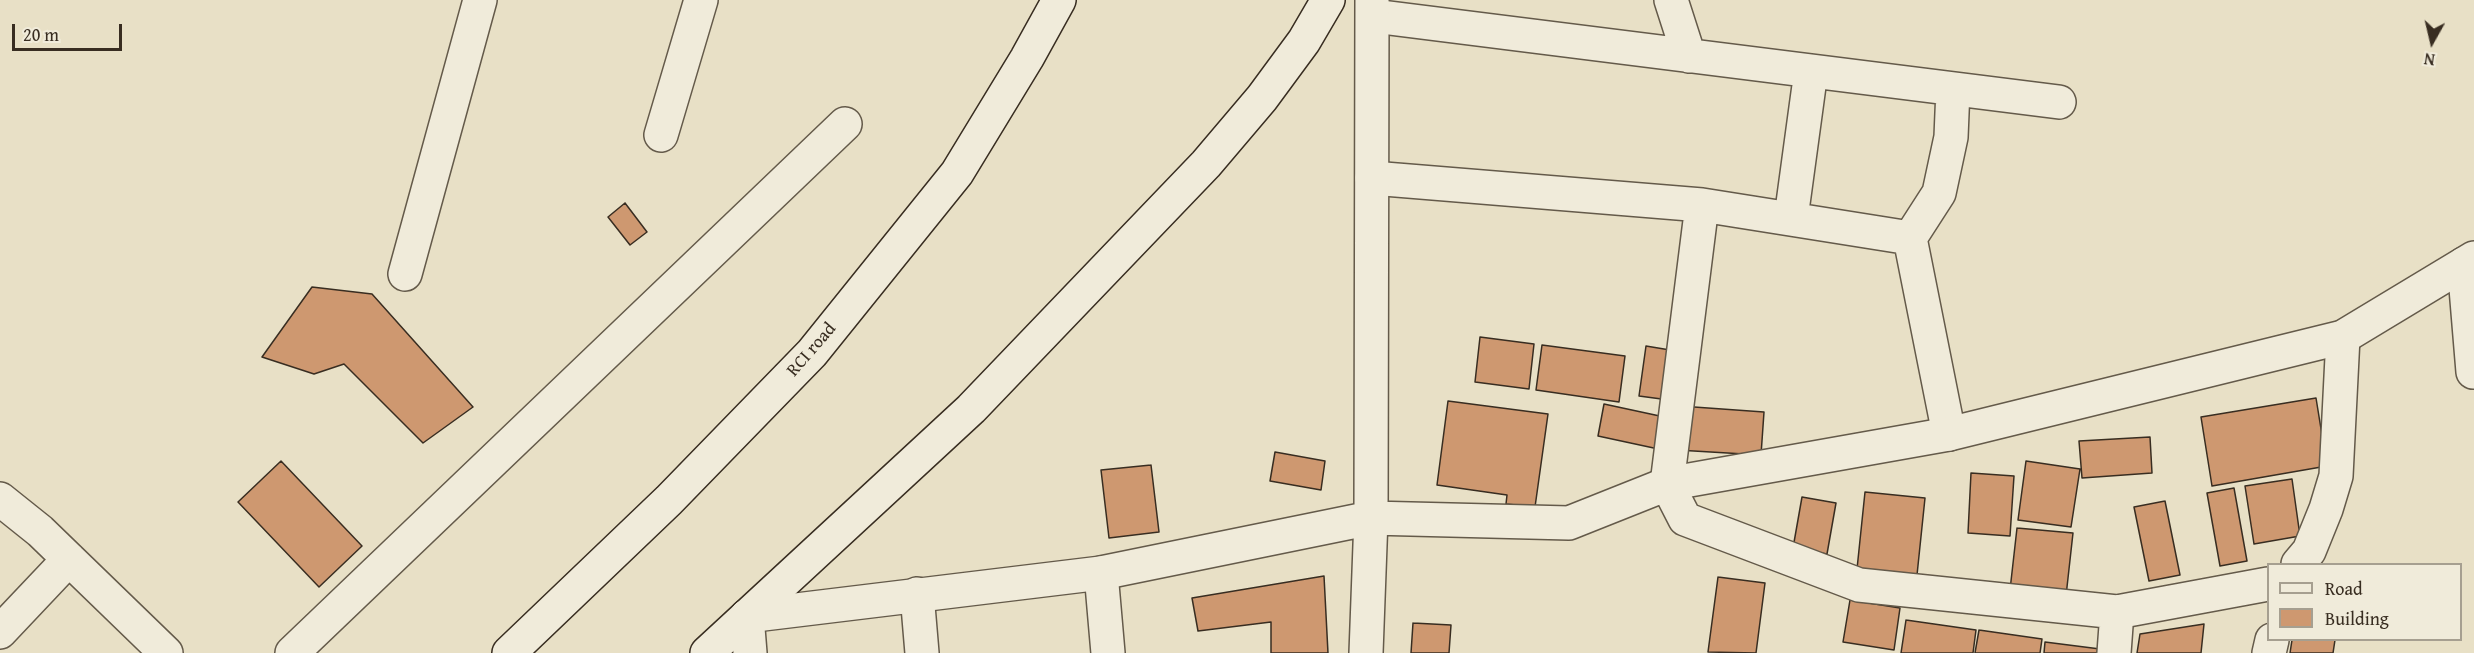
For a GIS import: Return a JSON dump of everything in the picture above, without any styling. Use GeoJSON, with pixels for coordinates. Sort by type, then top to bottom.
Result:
{"type":"FeatureCollection","features":[{"type":"Feature","properties":{"kind":"street"},"geometry":{"type":"LineString","coordinates":[[405,274],[480,0]]}},
{"type":"Feature","properties":{"kind":"street"},"geometry":{"type":"LineString","coordinates":[[661,135],[701,0]]}},
{"type":"Feature","properties":{"kind":"street","name":"RCI road"},"geometry":{"type":"LineString","coordinates":[[509,653],[669,501],[812,353],[957,173],[1027,58],[1059,0]]}},
{"type":"Feature","properties":{"kind":"street"},"geometry":{"type":"LineString","coordinates":[[707,653],[971,409],[1206,164],[1283,70],[1304,41],[1328,0]]}},
{"type":"Feature","properties":{"kind":"street"},"geometry":{"type":"LineString","coordinates":[[1671,0],[1689,56]]}},
{"type":"Feature","properties":{"kind":"street"},"geometry":{"type":"LineString","coordinates":[[1366,653],[1371,518],[1373,8],[1689,56],[2059,102]]}},
{"type":"Feature","properties":{"kind":"street"},"geometry":{"type":"LineString","coordinates":[[1791,218],[1811,71]]}},
{"type":"Feature","properties":{"kind":"street"},"geometry":{"type":"LineString","coordinates":[[1949,435],[1910,238],[1940,194],[1951,137],[1953,89]]}},
{"type":"Feature","properties":{"kind":"street"},"geometry":{"type":"LineString","coordinates":[[292,653],[844,124]]}},
{"type":"Feature","properties":{"kind":"street"},"geometry":{"type":"LineString","coordinates":[[1372,178],[1702,205],[1910,238]]}},
{"type":"Feature","properties":{"kind":"street"},"geometry":{"type":"LineString","coordinates":[[1702,205],[1666,484],[1685,519],[1859,585],[2117,612],[2267,584]]}},
{"type":"Feature","properties":{"kind":"street"},"geometry":{"type":"LineString","coordinates":[[747,616],[1101,573],[1371,518],[1569,523],[1666,484],[1949,435],[2343,337],[2469,261],[2473,362]]}},
{"type":"Feature","properties":{"kind":"street"},"geometry":{"type":"LineString","coordinates":[[2299,563],[2309,552],[2336,476],[2343,337]]}},
{"type":"Feature","properties":{"kind":"street"},"geometry":{"type":"LineString","coordinates":[[0,499],[40,531],[166,653]]}},
{"type":"Feature","properties":{"kind":"street"},"geometry":{"type":"LineString","coordinates":[[0,632],[69,559]]}},
{"type":"Feature","properties":{"kind":"street"},"geometry":{"type":"LineString","coordinates":[[1101,573],[1108,653]]}},
{"type":"Feature","properties":{"kind":"street"},"geometry":{"type":"LineString","coordinates":[[917,594],[922,653]]}},
{"type":"Feature","properties":{"kind":"street"},"geometry":{"type":"LineString","coordinates":[[2114,653],[2117,612]]}},
{"type":"Feature","properties":{"kind":"street"},"geometry":{"type":"LineString","coordinates":[[747,616],[750,653]]}},
{"type":"Feature","properties":{"kind":"building"},"geometry":{"type":"Polygon","coordinates":[[[625,203],[647,232],[630,245],[608,217],[625,203]]]}},
{"type":"Feature","properties":{"kind":"building"},"geometry":{"type":"Polygon","coordinates":[[[312,287],[372,294],[473,407],[423,443],[344,364],[314,374],[262,357],[312,287]]]}},
{"type":"Feature","properties":{"kind":"building"},"geometry":{"type":"Polygon","coordinates":[[[1480,337],[1534,344],[1529,389],[1475,382],[1480,337]]]}},
{"type":"Feature","properties":{"kind":"building"},"geometry":{"type":"Polygon","coordinates":[[[1542,345],[1625,356],[1619,402],[1536,390],[1542,345]]]}},
{"type":"Feature","properties":{"kind":"building"},"geometry":{"type":"Polygon","coordinates":[[[1646,346],[1676,351],[1669,400],[1639,396],[1646,346]]]}},
{"type":"Feature","properties":{"kind":"building"},"geometry":{"type":"Polygon","coordinates":[[[2316,398],[2327,466],[2212,486],[2201,417],[2316,398]]]}},
{"type":"Feature","properties":{"kind":"building"},"geometry":{"type":"Polygon","coordinates":[[[1448,401],[1548,414],[1535,507],[1506,504],[1507,495],[1437,485],[1448,401]]]}},
{"type":"Feature","properties":{"kind":"building"},"geometry":{"type":"Polygon","coordinates":[[[1604,404],[1669,418],[1663,450],[1598,436],[1604,404]]]}},
{"type":"Feature","properties":{"kind":"building"},"geometry":{"type":"Polygon","coordinates":[[[1680,406],[1764,412],[1761,455],[1677,450],[1680,406]]]}},
{"type":"Feature","properties":{"kind":"building"},"geometry":{"type":"Polygon","coordinates":[[[2150,437],[2152,473],[2082,478],[2079,441],[2150,437]]]}},
{"type":"Feature","properties":{"kind":"building"},"geometry":{"type":"Polygon","coordinates":[[[1275,452],[1325,461],[1321,490],[1270,481],[1275,452]]]}},
{"type":"Feature","properties":{"kind":"building"},"geometry":{"type":"Polygon","coordinates":[[[281,461],[362,546],[319,587],[238,502],[281,461]]]}},
{"type":"Feature","properties":{"kind":"building"},"geometry":{"type":"Polygon","coordinates":[[[2026,461],[2080,469],[2071,527],[2018,520],[2026,461]]]}},
{"type":"Feature","properties":{"kind":"building"},"geometry":{"type":"Polygon","coordinates":[[[1151,465],[1159,532],[1109,538],[1101,470],[1151,465]]]}},
{"type":"Feature","properties":{"kind":"building"},"geometry":{"type":"Polygon","coordinates":[[[1971,473],[2014,476],[2010,536],[1968,533],[1971,473]]]}},
{"type":"Feature","properties":{"kind":"building"},"geometry":{"type":"Polygon","coordinates":[[[2292,479],[2300,536],[2254,544],[2245,486],[2292,479]]]}},
{"type":"Feature","properties":{"kind":"building"},"geometry":{"type":"Polygon","coordinates":[[[2234,488],[2247,561],[2220,566],[2207,493],[2234,488]]]}},
{"type":"Feature","properties":{"kind":"building"},"geometry":{"type":"Polygon","coordinates":[[[1865,492],[1925,498],[1917,575],[1857,569],[1865,492]]]}},
{"type":"Feature","properties":{"kind":"building"},"geometry":{"type":"Polygon","coordinates":[[[1802,497],[1836,503],[1827,554],[1793,548],[1802,497]]]}},
{"type":"Feature","properties":{"kind":"building"},"geometry":{"type":"Polygon","coordinates":[[[2165,501],[2180,575],[2149,581],[2134,507],[2165,501]]]}},
{"type":"Feature","properties":{"kind":"building"},"geometry":{"type":"Polygon","coordinates":[[[2017,528],[2073,533],[2066,596],[2010,590],[2017,528]]]}},
{"type":"Feature","properties":{"kind":"building"},"geometry":{"type":"Polygon","coordinates":[[[1324,576],[1328,653],[1271,653],[1271,622],[1198,631],[1192,598],[1324,576]]]}},
{"type":"Feature","properties":{"kind":"building"},"geometry":{"type":"Polygon","coordinates":[[[1718,577],[1765,583],[1756,653],[1708,652],[1718,577]]]}},
{"type":"Feature","properties":{"kind":"building"},"geometry":{"type":"Polygon","coordinates":[[[1850,600],[1900,608],[1894,650],[1843,642],[1850,600]]]}},
{"type":"Feature","properties":{"kind":"building"},"geometry":{"type":"Polygon","coordinates":[[[1906,620],[1976,630],[1973,653],[1901,653],[1906,620]]]}},
{"type":"Feature","properties":{"kind":"building"},"geometry":{"type":"Polygon","coordinates":[[[1413,623],[1451,625],[1449,653],[1411,653],[1413,623]]]}},
{"type":"Feature","properties":{"kind":"building"},"geometry":{"type":"Polygon","coordinates":[[[2204,624],[2201,653],[2137,653],[2140,634],[2204,624]]]}},
{"type":"Feature","properties":{"kind":"building"},"geometry":{"type":"Polygon","coordinates":[[[1979,630],[2042,639],[2040,653],[1975,653],[1979,630]]]}},
{"type":"Feature","properties":{"kind":"building"},"geometry":{"type":"Polygon","coordinates":[[[2292,641],[2335,641],[2333,653],[2290,653],[2292,641]]]}},
{"type":"Feature","properties":{"kind":"building"},"geometry":{"type":"Polygon","coordinates":[[[2045,642],[2108,650],[2108,653],[2044,653],[2045,642]]]}}]}
